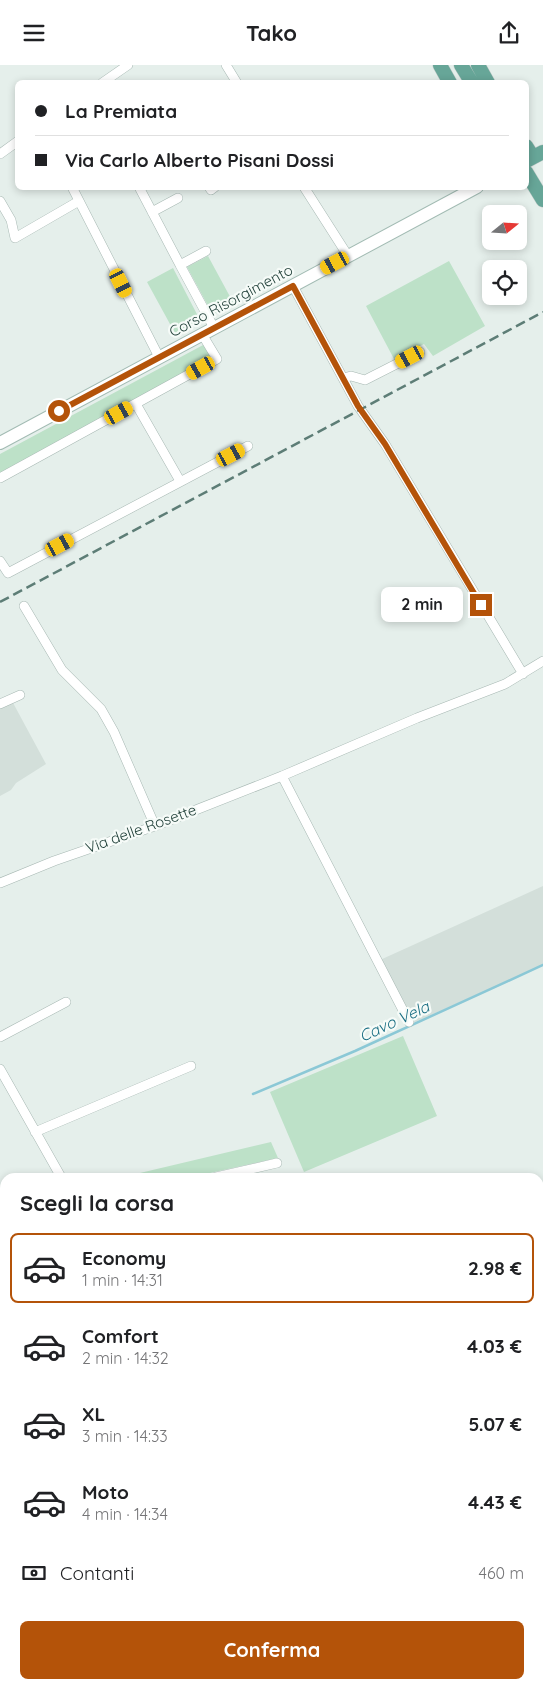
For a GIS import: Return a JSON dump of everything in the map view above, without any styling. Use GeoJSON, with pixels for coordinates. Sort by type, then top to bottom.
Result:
{"type":"FeatureCollection","features":[{"type":"Feature","properties":{"kind":"main road"},"geometry":{"type":"LineString","coordinates":[[440,65],[448,80]]}},
{"type":"Feature","properties":{"kind":"main road"},"geometry":{"type":"LineString","coordinates":[[461,65],[470,80]]}},
{"type":"Feature","properties":{"kind":"main road"},"geometry":{"type":"LineString","coordinates":[[478,65],[486,80]]}},
{"type":"Feature","properties":{"kind":"main road"},"geometry":{"type":"LineString","coordinates":[[529,178],[543,200]]}},
{"type":"Feature","properties":{"kind":"main road","name":"Corso Risorgimento"},"geometry":{"type":"LineString","coordinates":[[0,443],[471,190]]}},
{"type":"Feature","properties":{"kind":"street"},"geometry":{"type":"LineString","coordinates":[[106,80],[128,65]]}},
{"type":"Feature","properties":{"kind":"street"},"geometry":{"type":"LineString","coordinates":[[226,65],[235,80]]}},
{"type":"Feature","properties":{"kind":"street"},"geometry":{"type":"LineString","coordinates":[[0,153],[15,143]]}},
{"type":"Feature","properties":{"kind":"street"},"geometry":{"type":"LineString","coordinates":[[74,190],[159,357]]}},
{"type":"Feature","properties":{"kind":"street"},"geometry":{"type":"LineString","coordinates":[[0,478],[217,359],[208,331],[180,265],[141,190]]}},
{"type":"Feature","properties":{"kind":"street"},"geometry":{"type":"LineString","coordinates":[[306,190],[348,256]]}},
{"type":"Feature","properties":{"kind":"street"},"geometry":{"type":"LineString","coordinates":[[152,212],[178,198]]}},
{"type":"Feature","properties":{"kind":"street"},"geometry":{"type":"LineString","coordinates":[[0,201],[11,220],[15,238],[79,201]]}},
{"type":"Feature","properties":{"kind":"street"},"geometry":{"type":"LineString","coordinates":[[180,265],[206,251]]}},
{"type":"Feature","properties":{"kind":"street"},"geometry":{"type":"LineString","coordinates":[[293,286],[367,421],[385,444],[522,674]]}},
{"type":"Feature","properties":{"kind":"street"},"geometry":{"type":"LineString","coordinates":[[343,379],[351,376],[365,380],[420,352]]}},
{"type":"Feature","properties":{"kind":"street"},"geometry":{"type":"LineString","coordinates":[[136,404],[180,481]]}},
{"type":"Feature","properties":{"kind":"street"},"geometry":{"type":"LineString","coordinates":[[0,561],[8,573],[248,446]]}},
{"type":"Feature","properties":{"kind":"street"},"geometry":{"type":"LineString","coordinates":[[24,606],[62,670],[102,709],[155,826]]}},
{"type":"Feature","properties":{"kind":"street","name":"Via delle Rosette"},"geometry":{"type":"LineString","coordinates":[[0,883],[54,861],[155,826],[282,776],[417,718],[505,684],[543,661]]}},
{"type":"Feature","properties":{"kind":"street"},"geometry":{"type":"LineString","coordinates":[[0,704],[20,695]]}},
{"type":"Feature","properties":{"kind":"street"},"geometry":{"type":"LineString","coordinates":[[282,776],[409,1022]]}},
{"type":"Feature","properties":{"kind":"street"},"geometry":{"type":"LineString","coordinates":[[0,1037],[66,1003]]}},
{"type":"Feature","properties":{"kind":"street"},"geometry":{"type":"LineString","coordinates":[[35,1132],[192,1066]]}},
{"type":"Feature","properties":{"kind":"street"},"geometry":{"type":"LineString","coordinates":[[0,1069],[59,1173]]}},
{"type":"Feature","properties":{"kind":"street"},"geometry":{"type":"LineString","coordinates":[[233,1173],[277,1163]]}},
{"type":"Feature","properties":{"kind":"shaded area"},"geometry":{"type":"Polygon","coordinates":[[[12,701],[46,764],[16,783],[11,790],[0,796],[0,707],[12,701]]]}},
{"type":"Feature","properties":{"kind":"shaded area"},"geometry":{"type":"Polygon","coordinates":[[[543,886],[543,965],[413,1023],[380,960],[543,886]]]}},
{"type":"Feature","properties":{"kind":"green space"},"geometry":{"type":"Polygon","coordinates":[[[208,256],[234,304],[213,315],[187,267],[208,256]]]}},
{"type":"Feature","properties":{"kind":"green space"},"geometry":{"type":"Polygon","coordinates":[[[449,261],[485,326],[433,356],[424,344],[394,359],[366,306],[449,261]]]}},
{"type":"Feature","properties":{"kind":"green space"},"geometry":{"type":"Polygon","coordinates":[[[173,268],[201,322],[176,335],[147,282],[173,268]]]}},
{"type":"Feature","properties":{"kind":"green space"},"geometry":{"type":"Polygon","coordinates":[[[205,344],[211,356],[210,361],[0,474],[0,454],[205,344]]]}},
{"type":"Feature","properties":{"kind":"green space"},"geometry":{"type":"Polygon","coordinates":[[[403,1036],[437,1116],[304,1172],[270,1092],[403,1036]]]}},
{"type":"Feature","properties":{"kind":"green space"},"geometry":{"type":"Polygon","coordinates":[[[271,1142],[278,1158],[210,1173],[140,1173],[271,1142]]]}},
{"type":"Feature","properties":{"kind":"waterway","name":"Cavo Vela"},"geometry":{"type":"LineString","coordinates":[[253,1094],[355,1051],[543,965]]}},
{"type":"Feature","properties":{"kind":"railway"},"geometry":{"type":"LineString","coordinates":[[0,602],[543,312]]}},
{"type":"Feature","properties":{"kind":"route"},"geometry":{"type":"LineString","coordinates":[[59,411],[293,286],[358,406],[385,444],[481,605]]}}]}
